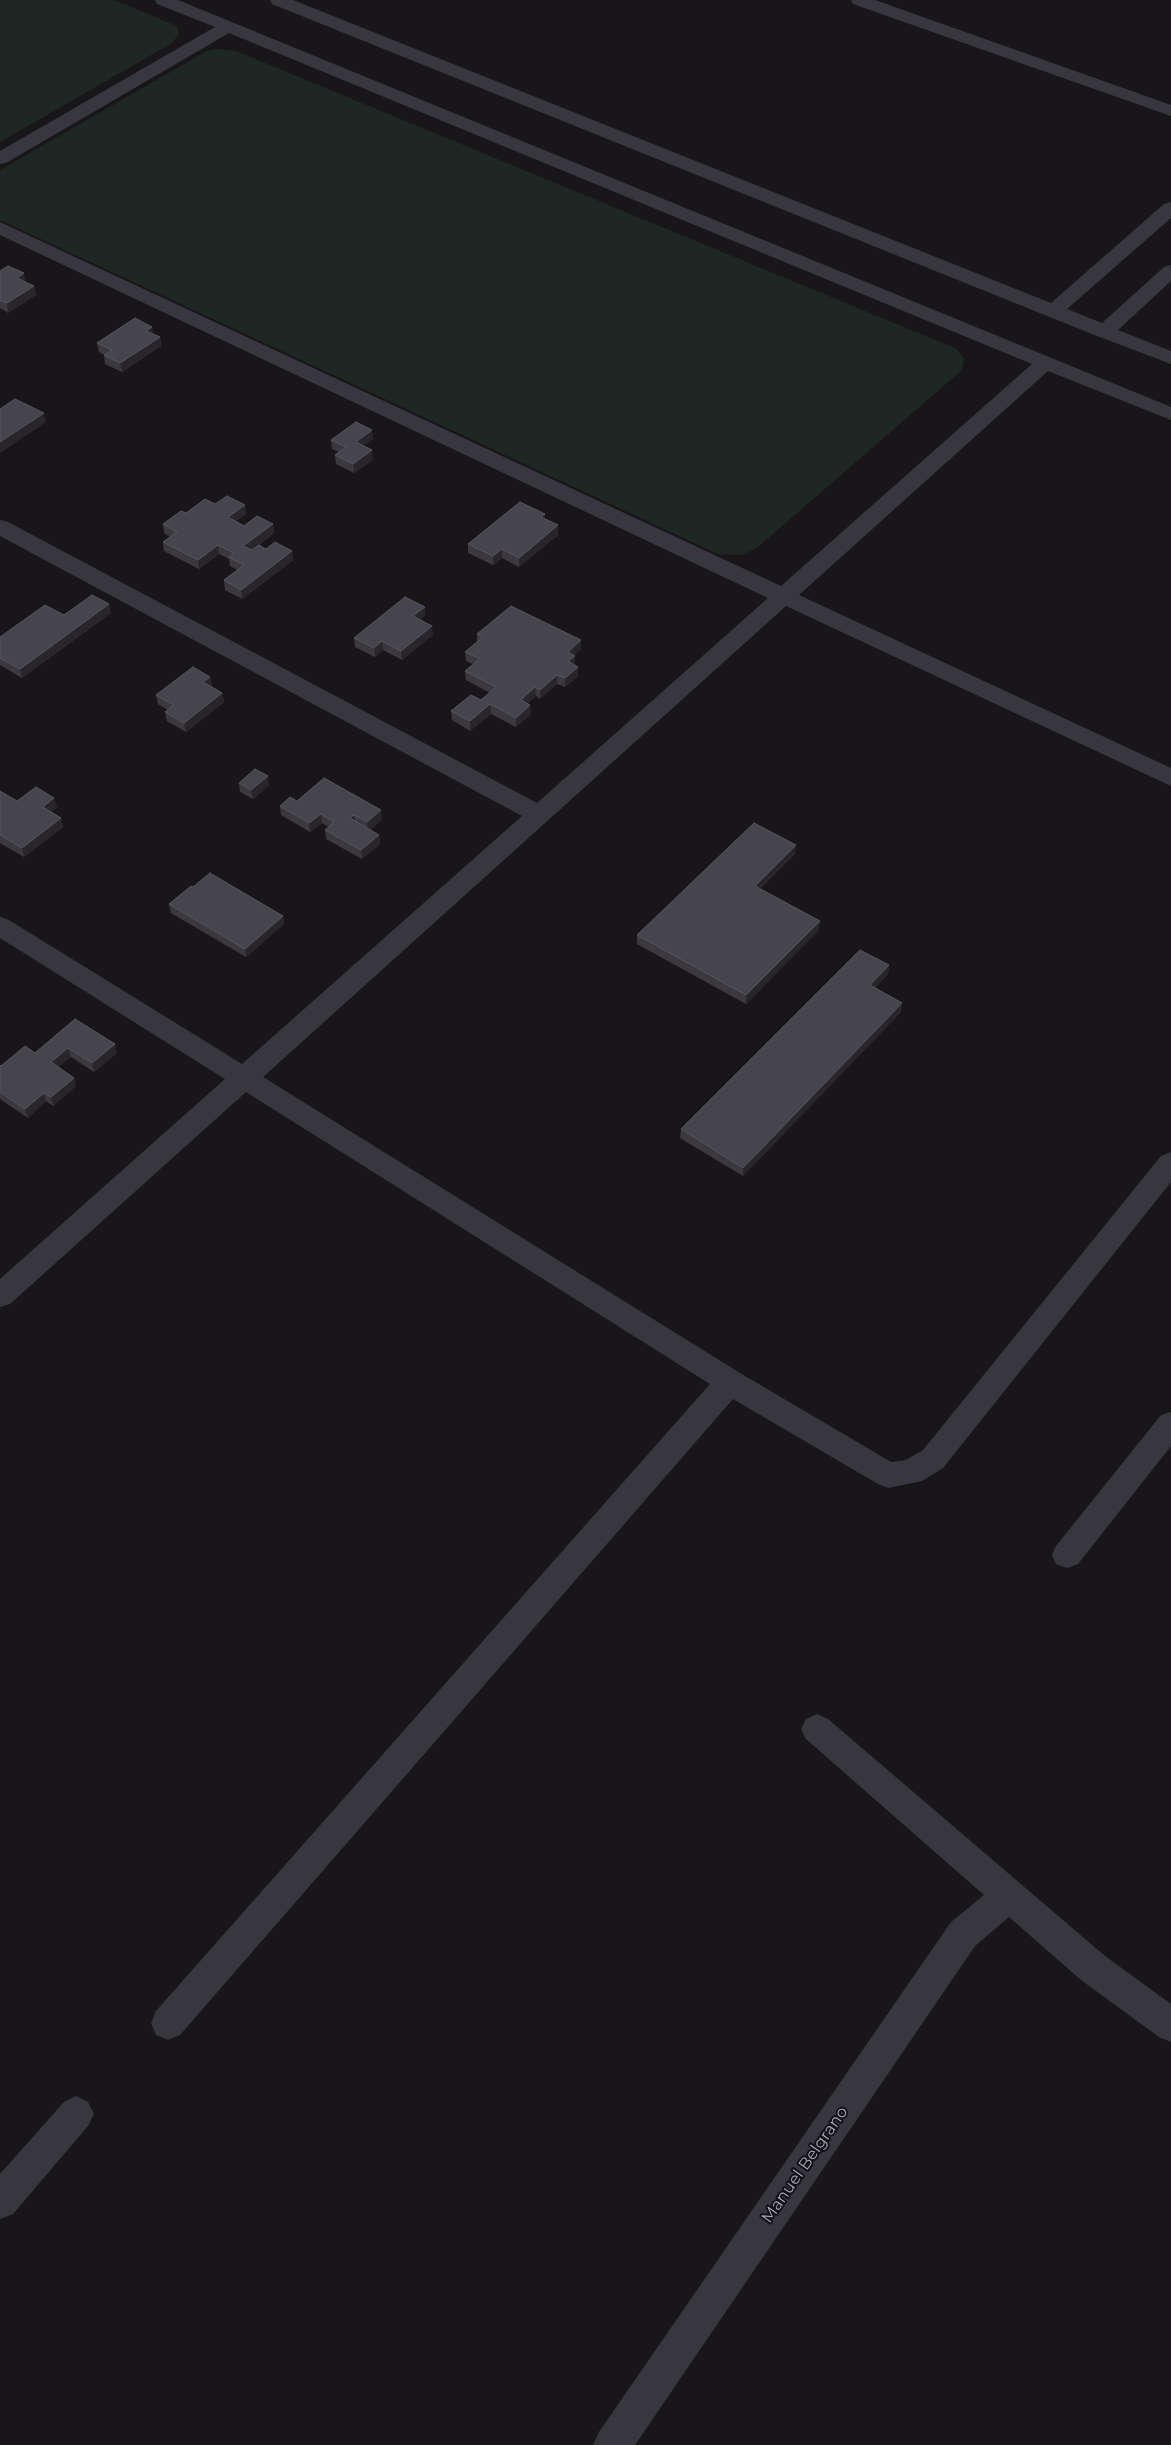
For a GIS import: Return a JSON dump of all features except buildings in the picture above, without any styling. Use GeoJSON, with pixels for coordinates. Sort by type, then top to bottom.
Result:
{"type":"FeatureCollection","features":[{"type":"Feature","properties":{"kind":"street"},"geometry":{"type":"LineString","coordinates":[[163,0],[1171,414]]}},
{"type":"Feature","properties":{"kind":"street"},"geometry":{"type":"LineString","coordinates":[[278,0],[1171,358]]}},
{"type":"Feature","properties":{"kind":"street"},"geometry":{"type":"LineString","coordinates":[[859,0],[1171,111]]}},
{"type":"Feature","properties":{"kind":"street"},"geometry":{"type":"LineString","coordinates":[[0,159],[228,27]]}},
{"type":"Feature","properties":{"kind":"street"},"geometry":{"type":"LineString","coordinates":[[1054,311],[1171,208]]}},
{"type":"Feature","properties":{"kind":"street"},"geometry":{"type":"LineString","coordinates":[[0,228],[1171,778]]}},
{"type":"Feature","properties":{"kind":"street"},"geometry":{"type":"LineString","coordinates":[[1104,332],[1171,271]]}},
{"type":"Feature","properties":{"kind":"street"},"geometry":{"type":"LineString","coordinates":[[0,1296],[1046,364]]}},
{"type":"Feature","properties":{"kind":"street"},"geometry":{"type":"LineString","coordinates":[[0,527],[539,815]]}},
{"type":"Feature","properties":{"kind":"street"},"geometry":{"type":"LineString","coordinates":[[0,926],[730,1382],[888,1475],[912,1472],[933,1460],[1171,1163]]}},
{"type":"Feature","properties":{"kind":"street"},"geometry":{"type":"LineString","coordinates":[[168,2022],[730,1382]]}},
{"type":"Feature","properties":{"kind":"street"},"geometry":{"type":"LineString","coordinates":[[1067,1555],[1171,1424]]}},
{"type":"Feature","properties":{"kind":"street"},"geometry":{"type":"LineString","coordinates":[[817,1729],[1094,1968],[1171,2024]]}},
{"type":"Feature","properties":{"kind":"street","name":"Manuel Belgrano"},"geometry":{"type":"LineString","coordinates":[[612,2445],[963,1934],[985,1914],[1010,1896]]}},
{"type":"Feature","properties":{"kind":"street"},"geometry":{"type":"LineString","coordinates":[[0,2201],[76,2114]]}},
{"type":"Feature","properties":{"kind":"shaded area"},"geometry":{"type":"Polygon","coordinates":[[[0,0],[114,0],[177,26],[179,34],[172,43],[0,142],[0,0]]]}},
{"type":"Feature","properties":{"kind":"shaded area"},"geometry":{"type":"Polygon","coordinates":[[[217,49],[236,51],[957,349],[964,359],[962,370],[758,547],[742,555],[718,554],[0,220],[0,170],[207,51],[217,49]]]}}]}
